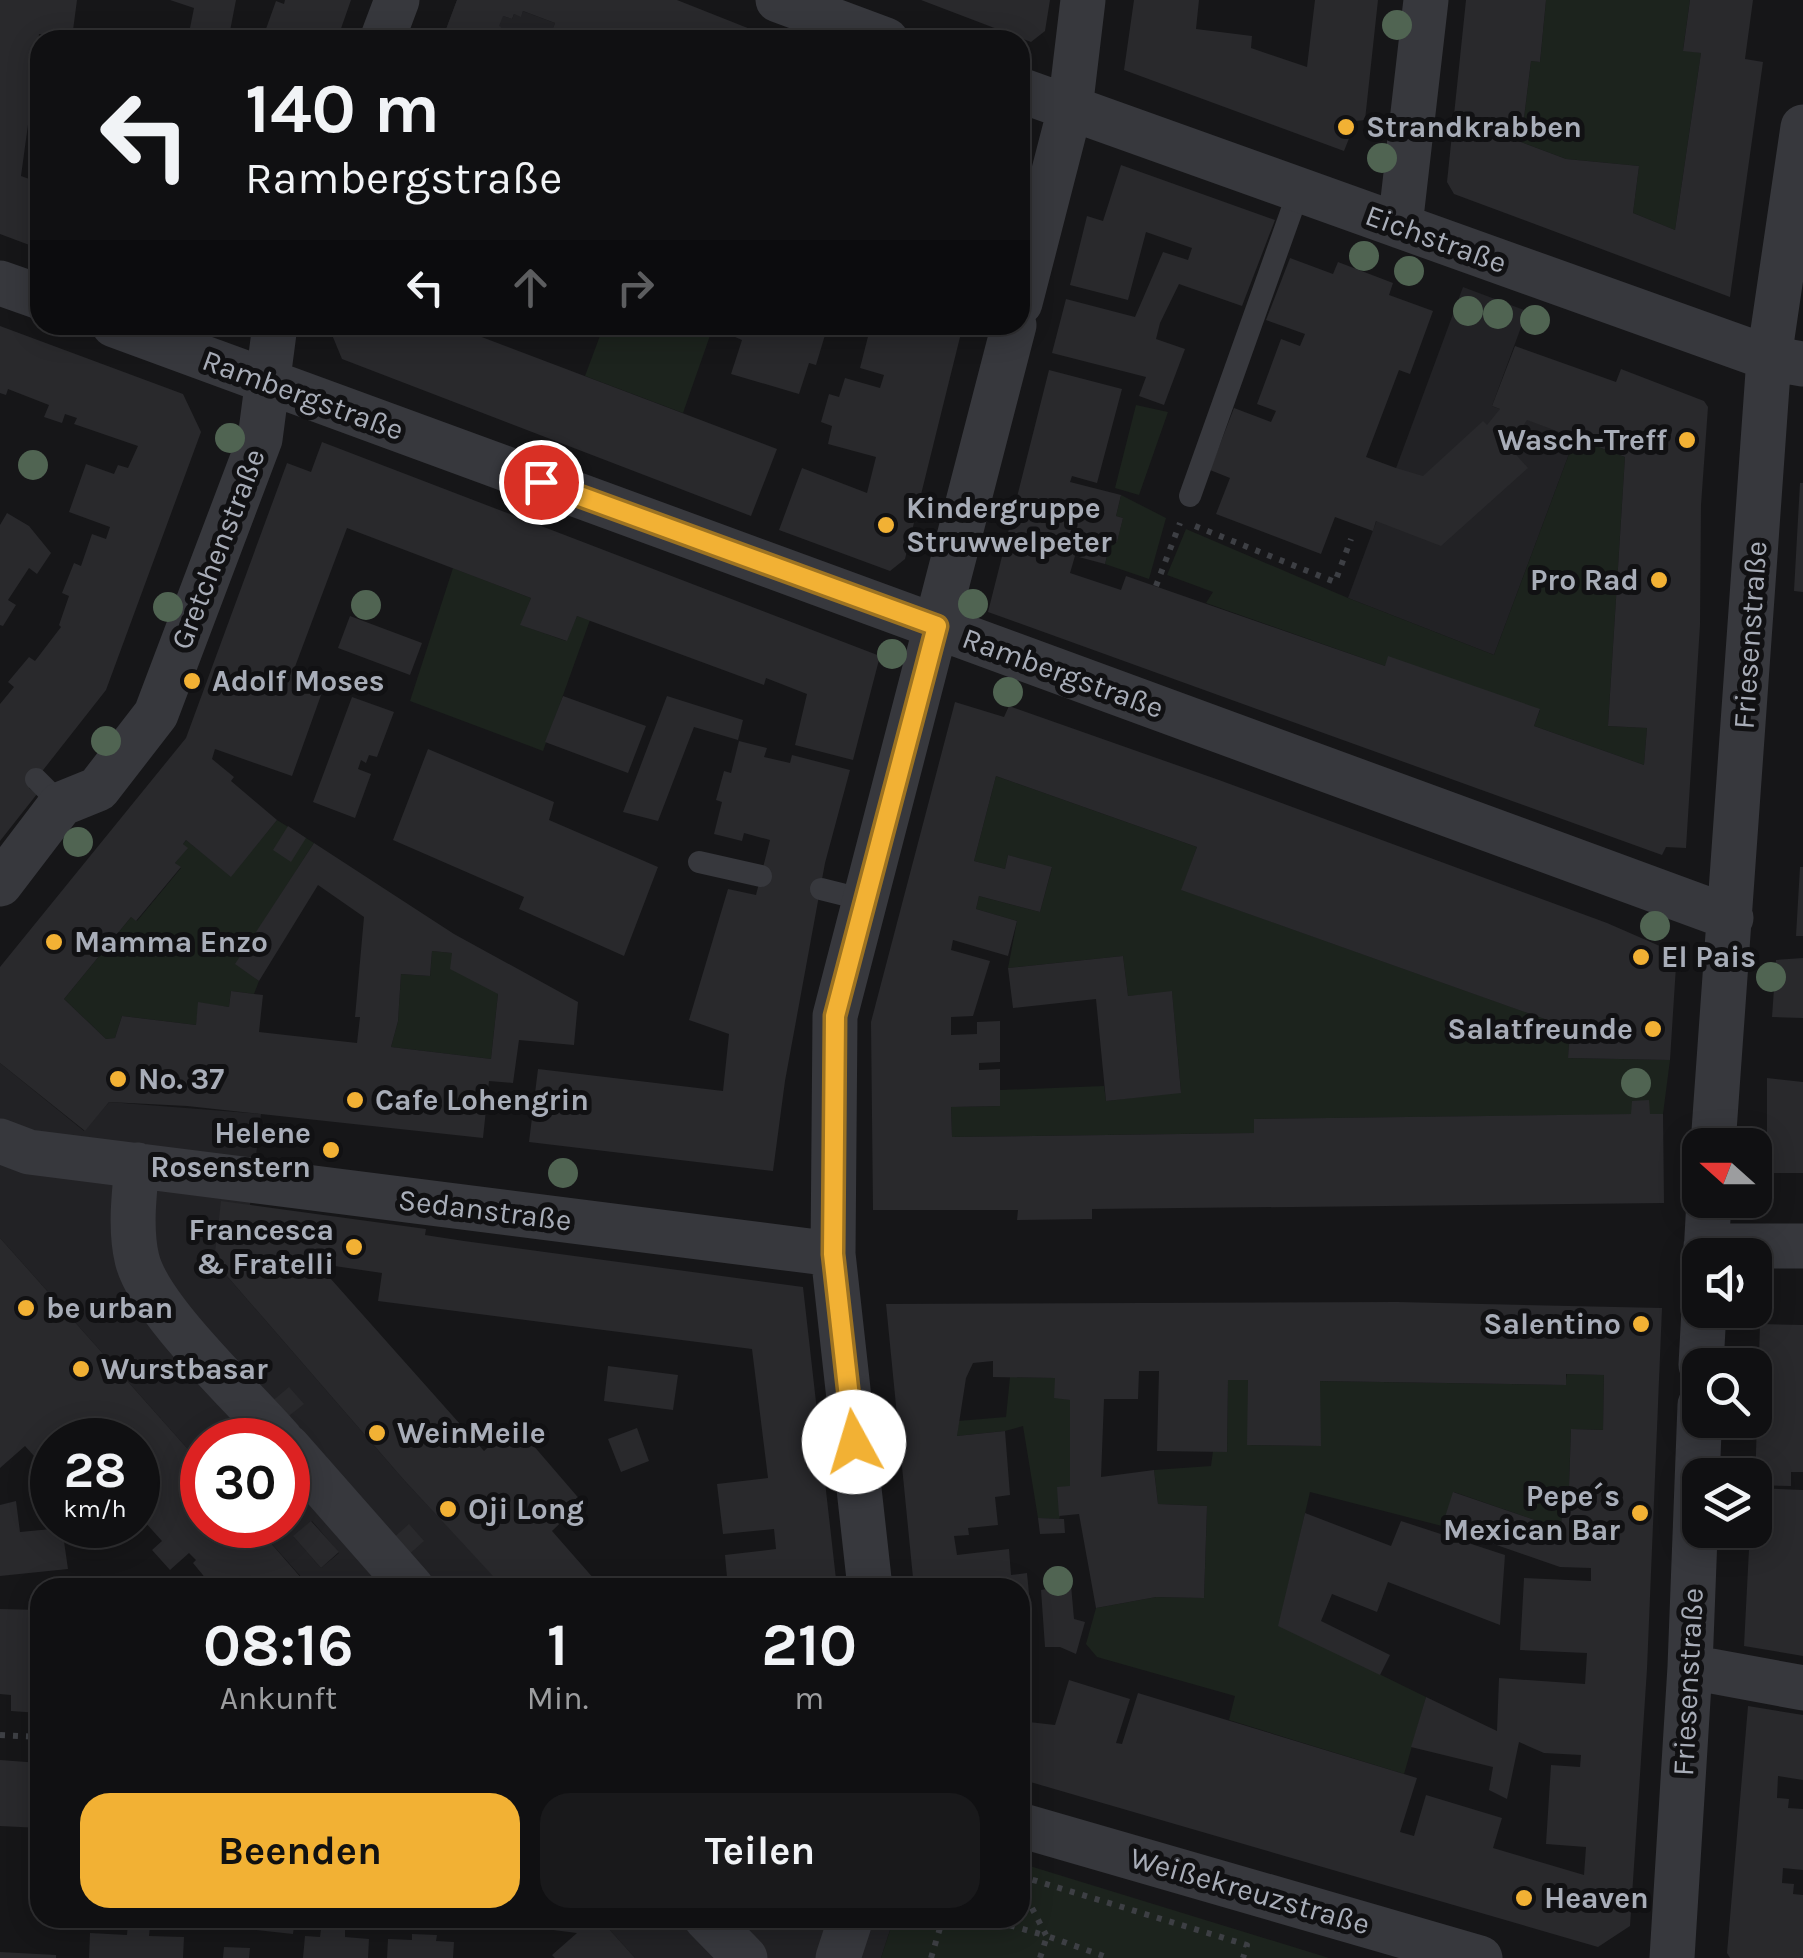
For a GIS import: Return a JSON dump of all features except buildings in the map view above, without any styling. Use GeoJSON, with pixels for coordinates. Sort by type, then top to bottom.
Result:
{"type":"FeatureCollection","features":[{"type":"Feature","properties":{"kind":"street"},"geometry":{"type":"LineString","coordinates":[[386,30],[397,0]]}},
{"type":"Feature","properties":{"kind":"street"},"geometry":{"type":"LineString","coordinates":[[778,0],[859,30]]}},
{"type":"Feature","properties":{"kind":"street"},"geometry":{"type":"LineString","coordinates":[[1030,265],[1070,109],[1083,0]]}},
{"type":"Feature","properties":{"kind":"street"},"geometry":{"type":"LineString","coordinates":[[1400,226],[1426,0]]}},
{"type":"Feature","properties":{"kind":"street","name":"Eichstraße"},"geometry":{"type":"LineString","coordinates":[[1030,94],[1786,361]]}},
{"type":"Feature","properties":{"kind":"street","name":"Friesenstraße"},"geometry":{"type":"LineString","coordinates":[[1715,1128],[1730,918],[1786,361],[1803,127]]}},
{"type":"Feature","properties":{"kind":"street"},"geometry":{"type":"LineString","coordinates":[[0,282],[30,294]]}},
{"type":"Feature","properties":{"kind":"street","name":"Rambergstraße"},"geometry":{"type":"LineString","coordinates":[[141,335],[1730,918]]}},
{"type":"Feature","properties":{"kind":"street","name":"Gretchenstraße"},"geometry":{"type":"LineString","coordinates":[[0,884],[48,792],[98,789],[156,714],[260,439],[274,335]]}},
{"type":"Feature","properties":{"kind":"street"},"geometry":{"type":"LineString","coordinates":[[869,1578],[833,1254],[835,1016],[1011,335]]}},
{"type":"Feature","properties":{"kind":"street","name":"Sedanstraße"},"geometry":{"type":"LineString","coordinates":[[0,1140],[29,1152],[833,1254]]}},
{"type":"Feature","properties":{"kind":"street"},"geometry":{"type":"LineString","coordinates":[[137,1166],[133,1202],[137,1259],[158,1303],[262,1418]]}},
{"type":"Feature","properties":{"kind":"street"},"geometry":{"type":"LineString","coordinates":[[1772,1247],[1803,1246]]}},
{"type":"Feature","properties":{"kind":"street","name":"Friesenstraße"},"geometry":{"type":"LineString","coordinates":[[1672,1958],[1699,1438]]}},
{"type":"Feature","properties":{"kind":"street"},"geometry":{"type":"LineString","coordinates":[[310,1472],[403,1578]]}},
{"type":"Feature","properties":{"kind":"street"},"geometry":{"type":"LineString","coordinates":[[1690,1666],[1803,1688]]}},
{"type":"Feature","properties":{"kind":"street","name":"Weißekreuzstraße"},"geometry":{"type":"LineString","coordinates":[[1030,1827],[1480,1958]]}},
{"type":"Feature","properties":{"kind":"street"},"geometry":{"type":"LineString","coordinates":[[716,1928],[745,1958]]}},
{"type":"Feature","properties":{"kind":"street"},"geometry":{"type":"LineString","coordinates":[[838,1958],[848,1928]]}},
{"type":"Feature","properties":{"kind":"lane"},"geometry":{"type":"LineString","coordinates":[[1190,496],[1299,190]]}},
{"type":"Feature","properties":{"kind":"lane"},"geometry":{"type":"LineString","coordinates":[[699,862],[761,876]]}},
{"type":"Feature","properties":{"kind":"lane"},"geometry":{"type":"LineString","coordinates":[[820,889],[865,900]]}},
{"type":"Feature","properties":{"kind":"path"},"geometry":{"type":"LineString","coordinates":[[1156,586],[1190,496]]}},
{"type":"Feature","properties":{"kind":"path"},"geometry":{"type":"LineString","coordinates":[[1181,520],[1335,582],[1351,538]]}},
{"type":"Feature","properties":{"kind":"path"},"geometry":{"type":"LineString","coordinates":[[0,1736],[30,1737]]}},
{"type":"Feature","properties":{"kind":"path"},"geometry":{"type":"LineString","coordinates":[[1030,1879],[1247,1945],[1243,1958]]}},
{"type":"Feature","properties":{"kind":"path"},"geometry":{"type":"LineString","coordinates":[[1030,1904],[1047,1936],[1040,1958]]}},
{"type":"Feature","properties":{"kind":"path"},"geometry":{"type":"LineString","coordinates":[[931,1958],[940,1928]]}},
{"type":"Feature","properties":{"kind":"path"},"geometry":{"type":"LineString","coordinates":[[1019,1928],[1109,1958]]}},
{"type":"Feature","properties":{"kind":"shaded area"},"geometry":{"type":"Polygon","coordinates":[[[457,0],[512,19],[523,11],[555,23],[553,30],[446,30],[457,0]]]}},
{"type":"Feature","properties":{"kind":"shaded area"},"geometry":{"type":"Polygon","coordinates":[[[1546,0],[1690,0],[1683,50],[1701,53],[1675,230],[1633,213],[1639,166],[1566,159],[1521,142],[1531,61],[1540,62],[1546,0]]]}},
{"type":"Feature","properties":{"kind":"shaded area"},"geometry":{"type":"Polygon","coordinates":[[[1463,287],[1527,311],[1492,406],[1575,438],[1494,655],[1348,598],[1463,287]]]}},
{"type":"Feature","properties":{"kind":"shaded area"},"geometry":{"type":"Polygon","coordinates":[[[600,335],[710,335],[683,413],[585,376],[600,335]]]}},
{"type":"Feature","properties":{"kind":"shaded area"},"geometry":{"type":"Polygon","coordinates":[[[1136,405],[1168,412],[1139,495],[1115,488],[1136,405]]]}},
{"type":"Feature","properties":{"kind":"shaded area"},"geometry":{"type":"Polygon","coordinates":[[[1575,438],[1625,457],[1608,726],[1647,728],[1644,765],[1534,726],[1540,710],[1385,666],[1206,603],[1213,592],[1167,575],[1186,529],[1494,655],[1575,438]]]}},
{"type":"Feature","properties":{"kind":"shaded area"},"geometry":{"type":"Polygon","coordinates":[[[1121,495],[1166,518],[1149,579],[1105,564],[1111,540],[1117,541],[1123,518],[1116,516],[1121,495]]]}},
{"type":"Feature","properties":{"kind":"shaded area"},"geometry":{"type":"Polygon","coordinates":[[[453,568],[531,598],[521,625],[566,641],[577,616],[590,620],[543,751],[410,701],[453,568]]]}},
{"type":"Feature","properties":{"kind":"shaded area"},"geometry":{"type":"Polygon","coordinates":[[[996,776],[1197,847],[1182,890],[1570,1028],[1568,1058],[1670,1060],[1663,1114],[1255,1119],[1254,1133],[952,1137],[951,1107],[1000,1106],[1000,1090],[1104,1086],[1106,1101],[1181,1092],[1172,992],[1128,996],[1123,956],[1008,968],[1017,921],[976,909],[979,896],[1040,912],[1052,868],[1008,855],[1005,869],[974,861],[996,776]]]}},
{"type":"Feature","properties":{"kind":"shaded area"},"geometry":{"type":"Polygon","coordinates":[[[277,820],[314,843],[236,964],[259,981],[254,994],[231,991],[229,1007],[199,1003],[196,1025],[122,1016],[115,1038],[106,1039],[64,999],[131,917],[137,921],[181,868],[175,863],[187,848],[183,844],[186,840],[231,876],[277,820]]]}},
{"type":"Feature","properties":{"kind":"shaded area"},"geometry":{"type":"Polygon","coordinates":[[[432,951],[452,953],[498,994],[491,1059],[391,1047],[398,1021],[401,974],[430,976],[432,951]]]}},
{"type":"Feature","properties":{"kind":"shaded area"},"geometry":{"type":"Polygon","coordinates":[[[0,1063],[84,1131],[109,1102],[261,1114],[250,1205],[214,1261],[404,1480],[496,1578],[302,1578],[275,1548],[304,1548],[321,1568],[339,1553],[310,1523],[310,1418],[180,1418],[180,1440],[0,1238],[0,1063]]]}},
{"type":"Feature","properties":{"kind":"shaded area"},"geometry":{"type":"Polygon","coordinates":[[[1567,1374],[1604,1375],[1603,1430],[1571,1429],[1569,1487],[1563,1488],[1561,1529],[1454,1492],[1442,1526],[1310,1492],[1279,1625],[1426,1697],[1404,1774],[1229,1720],[1235,1696],[1097,1657],[1086,1644],[1096,1608],[1156,1597],[1204,1598],[1207,1506],[1158,1504],[1154,1470],[1211,1466],[1213,1451],[1227,1452],[1228,1380],[1248,1380],[1248,1445],[1320,1446],[1320,1381],[1565,1385],[1567,1374]]]}},
{"type":"Feature","properties":{"kind":"shaded area"},"geometry":{"type":"Polygon","coordinates":[[[1010,1377],[1055,1378],[1055,1397],[1070,1400],[1070,1486],[1059,1519],[1038,1518],[1023,1426],[957,1436],[958,1421],[1006,1417],[1010,1377]]]}},
{"type":"Feature","properties":{"kind":"shaded area"},"geometry":{"type":"Polygon","coordinates":[[[1030,1866],[1329,1958],[881,1958],[891,1928],[1030,1928],[1030,1866]]]}},
{"type":"Feature","properties":{"kind":"shaded area"},"geometry":{"type":"Polygon","coordinates":[[[608,1928],[830,1928],[821,1958],[635,1958],[608,1928]]]}},
{"type":"Feature","properties":{"kind":"shaded area"},"geometry":{"type":"Polygon","coordinates":[[[868,1928],[891,1928],[881,1958],[860,1958],[868,1928]]]}},
{"type":"Feature","properties":{"kind":"place","name":"Strandkrabben"},"geometry":{"type":"Point","coordinates":[1346,127]}},
{"type":"Feature","properties":{"kind":"place","name":"Wasch-Treff"},"geometry":{"type":"Point","coordinates":[1687,440]}},
{"type":"Feature","properties":{"kind":"place","name":"Kindergruppe Struwwelpeter"},"geometry":{"type":"Point","coordinates":[886,525]}},
{"type":"Feature","properties":{"kind":"place","name":"Pro Rad"},"geometry":{"type":"Point","coordinates":[1659,580]}},
{"type":"Feature","properties":{"kind":"place","name":"Adolf Moses"},"geometry":{"type":"Point","coordinates":[192,681]}},
{"type":"Feature","properties":{"kind":"place","name":"Mamma Enzo"},"geometry":{"type":"Point","coordinates":[54,942]}},
{"type":"Feature","properties":{"kind":"place","name":"El Pais"},"geometry":{"type":"Point","coordinates":[1641,957]}},
{"type":"Feature","properties":{"kind":"place","name":"Salatfreunde"},"geometry":{"type":"Point","coordinates":[1653,1029]}},
{"type":"Feature","properties":{"kind":"place","name":"No. 37"},"geometry":{"type":"Point","coordinates":[118,1079]}},
{"type":"Feature","properties":{"kind":"place","name":"Cafe Lohengrin"},"geometry":{"type":"Point","coordinates":[355,1100]}},
{"type":"Feature","properties":{"kind":"place","name":"Helene Rosenstern"},"geometry":{"type":"Point","coordinates":[331,1150]}},
{"type":"Feature","properties":{"kind":"place","name":"Francesca & Fratelli"},"geometry":{"type":"Point","coordinates":[354,1247]}},
{"type":"Feature","properties":{"kind":"place","name":"be urban"},"geometry":{"type":"Point","coordinates":[26,1308]}},
{"type":"Feature","properties":{"kind":"place","name":"Salentino"},"geometry":{"type":"Point","coordinates":[1641,1324]}},
{"type":"Feature","properties":{"kind":"place","name":"Wurstbasar"},"geometry":{"type":"Point","coordinates":[81,1369]}},
{"type":"Feature","properties":{"kind":"place","name":"WeinMeile"},"geometry":{"type":"Point","coordinates":[377,1433]}},
{"type":"Feature","properties":{"kind":"place","name":"Oji Long"},"geometry":{"type":"Point","coordinates":[448,1509]}},
{"type":"Feature","properties":{"kind":"place","name":"Pepe´s Mexican Bar"},"geometry":{"type":"Point","coordinates":[1640,1513]}},
{"type":"Feature","properties":{"kind":"place","name":"Heaven"},"geometry":{"type":"Point","coordinates":[1524,1898]}},
{"type":"Feature","properties":{"kind":"route"},"geometry":{"type":"LineString","coordinates":[[541,482],[937,626],[835,1016],[833,1254],[854,1442]]}}]}
